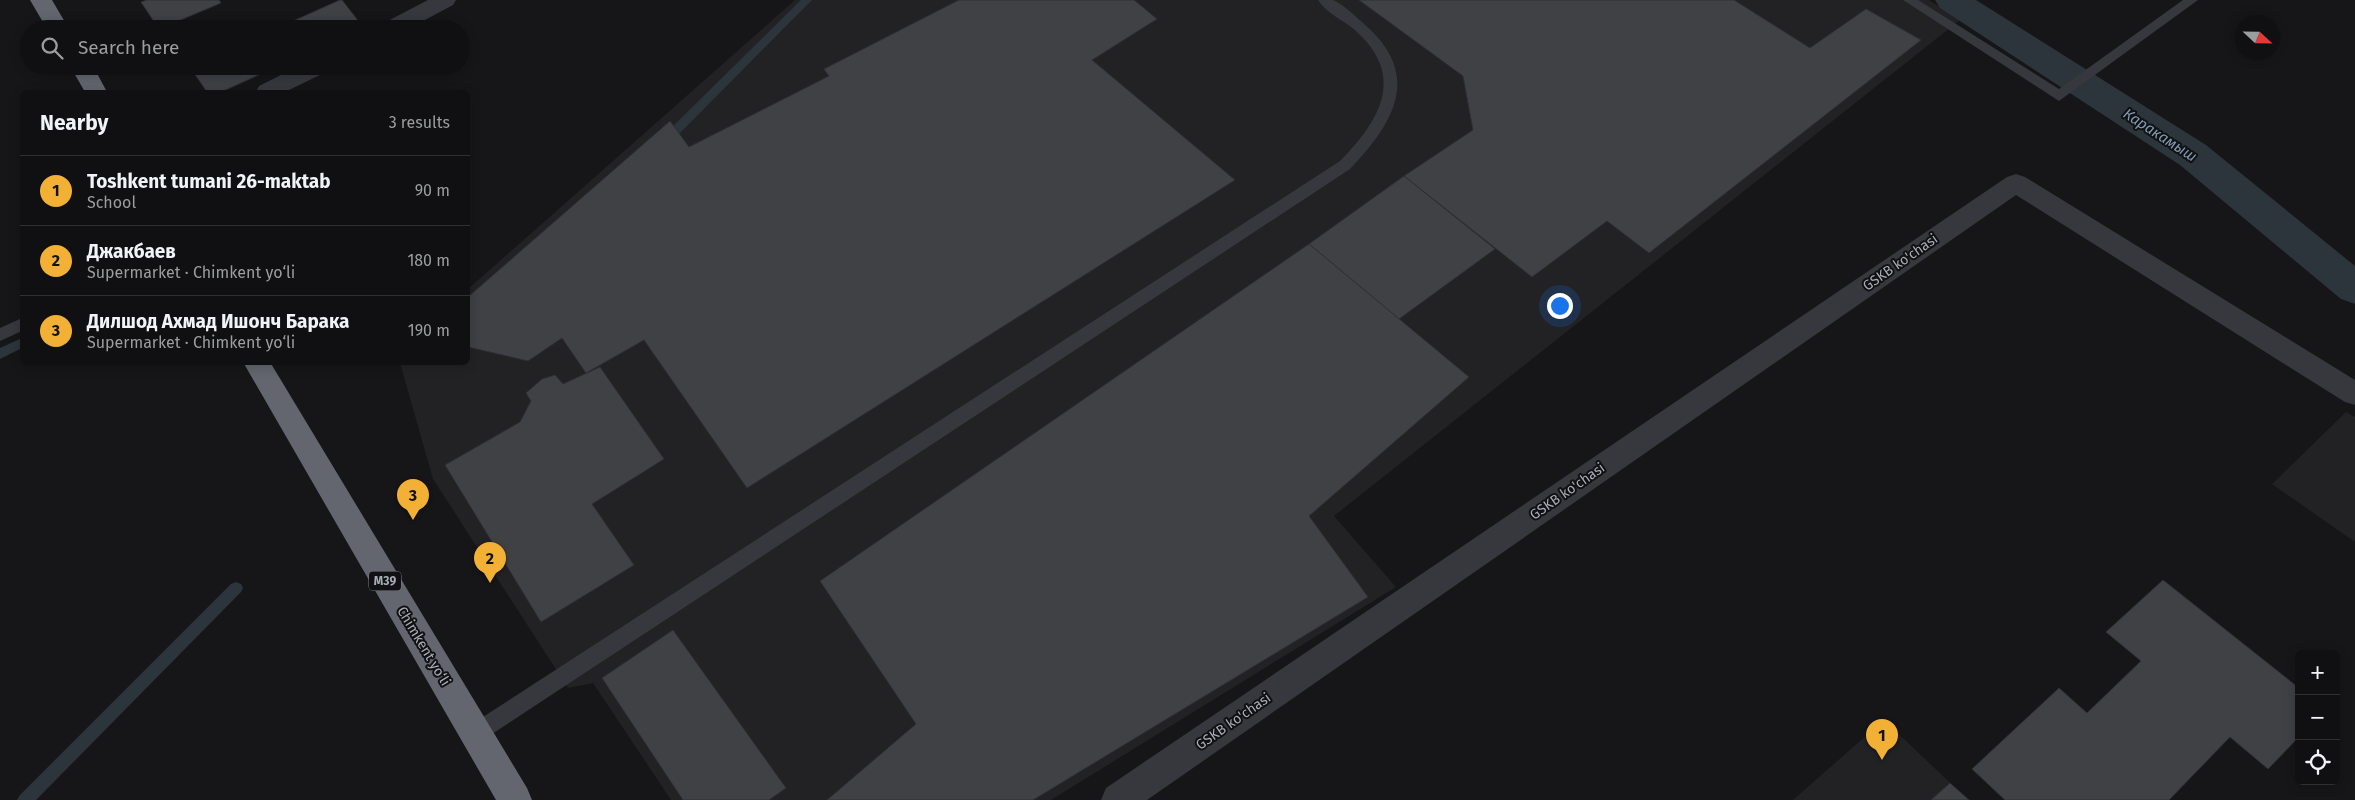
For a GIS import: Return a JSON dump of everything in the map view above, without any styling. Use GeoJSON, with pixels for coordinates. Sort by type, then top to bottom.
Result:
{"type":"FeatureCollection","features":[{"type":"Feature","properties":{"kind":"highway"},"geometry":{"type":"LineString","coordinates":[[41,0],[53,20]]}},
{"type":"Feature","properties":{"kind":"highway"},"geometry":{"type":"LineString","coordinates":[[86,75],[95,90]]}},
{"type":"Feature","properties":{"kind":"highway","name":"Chimkent yo‘li"},"geometry":{"type":"LineString","coordinates":[[258,365],[516,800]]}},
{"type":"Feature","properties":{"kind":"street"},"geometry":{"type":"LineString","coordinates":[[407,20],[445,0]]}},
{"type":"Feature","properties":{"kind":"street"},"geometry":{"type":"LineString","coordinates":[[271,90],[300,75]]}},
{"type":"Feature","properties":{"kind":"street","name":"GSKB ko'chasi"},"geometry":{"type":"LineString","coordinates":[[1118,800],[2016,183],[2355,394]]}},
{"type":"Feature","properties":{"kind":"lane"},"geometry":{"type":"LineString","coordinates":[[476,733],[1345,164],[1368,142],[1385,114],[1392,87],[1389,62],[1368,34],[1324,0]]}},
{"type":"Feature","properties":{"kind":"lane"},"geometry":{"type":"LineString","coordinates":[[1910,0],[2059,96],[2192,0]]}},
{"type":"Feature","properties":{"kind":"lane"},"geometry":{"type":"LineString","coordinates":[[0,335],[20,325]]}},
{"type":"Feature","properties":{"kind":"shaded area"},"geometry":{"type":"Polygon","coordinates":[[[795,0],[1929,0],[1960,20],[1334,516],[1396,587],[1051,800],[671,800],[593,683],[568,688],[433,479],[401,365],[470,365],[470,287],[795,0]]]}},
{"type":"Feature","properties":{"kind":"shaded area"},"geometry":{"type":"Polygon","coordinates":[[[2346,412],[2355,417],[2355,542],[2272,484],[2346,412]]]}},
{"type":"Feature","properties":{"kind":"shaded area"},"geometry":{"type":"Polygon","coordinates":[[[1884,720],[1968,800],[1793,800],[1884,720]]]}},
{"type":"Feature","properties":{"kind":"building"},"geometry":{"type":"Polygon","coordinates":[[[147,0],[219,0],[221,3],[180,20],[153,20],[141,2],[147,0]]]}},
{"type":"Feature","properties":{"kind":"building"},"geometry":{"type":"Polygon","coordinates":[[[342,0],[358,20],[295,20],[342,0]]]}},
{"type":"Feature","properties":{"kind":"building"},"geometry":{"type":"Polygon","coordinates":[[[959,0],[1134,0],[1157,19],[1092,60],[1235,180],[747,488],[644,340],[586,373],[562,338],[528,361],[470,347],[470,295],[670,121],[689,147],[829,76],[824,69],[959,0]]]}},
{"type":"Feature","properties":{"kind":"building"},"geometry":{"type":"Polygon","coordinates":[[[1359,0],[1734,0],[1810,48],[1866,9],[1921,40],[1649,253],[1607,221],[1532,277],[1404,176],[1473,130],[1463,76],[1359,0]]]}},
{"type":"Feature","properties":{"kind":"building"},"geometry":{"type":"Polygon","coordinates":[[[195,75],[259,75],[225,90],[206,90],[195,75]]]}},
{"type":"Feature","properties":{"kind":"building"},"geometry":{"type":"Polygon","coordinates":[[[1404,176],[1495,249],[1399,319],[1309,244],[1404,176]]]}},
{"type":"Feature","properties":{"kind":"building"},"geometry":{"type":"Polygon","coordinates":[[[1309,244],[1469,377],[1309,516],[1368,597],[1033,800],[827,800],[916,724],[820,581],[1309,244]]]}},
{"type":"Feature","properties":{"kind":"building"},"geometry":{"type":"Polygon","coordinates":[[[600,367],[664,459],[592,504],[634,565],[541,622],[445,465],[520,422],[531,401],[526,393],[542,379],[555,375],[563,384],[600,367]]]}},
{"type":"Feature","properties":{"kind":"building"},"geometry":{"type":"Polygon","coordinates":[[[2163,580],[2295,685],[2295,741],[2268,769],[2230,737],[2169,800],[2005,800],[1972,769],[2059,688],[2087,713],[2141,661],[2106,632],[2163,580]]]}},
{"type":"Feature","properties":{"kind":"building"},"geometry":{"type":"Polygon","coordinates":[[[673,630],[786,788],[769,800],[683,800],[602,678],[673,630]]]}},
{"type":"Feature","properties":{"kind":"building"},"geometry":{"type":"Polygon","coordinates":[[[1950,783],[1969,800],[1931,800],[1950,783]]]}},
{"type":"Feature","properties":{"kind":"waterway"},"geometry":{"type":"LineString","coordinates":[[668,138],[807,0]]}},
{"type":"Feature","properties":{"kind":"waterway","name":"Каракамыш"},"geometry":{"type":"LineString","coordinates":[[1952,0],[2193,155],[2355,288]]}},
{"type":"Feature","properties":{"kind":"waterway"},"geometry":{"type":"LineString","coordinates":[[0,354],[20,344]]}},
{"type":"Feature","properties":{"kind":"waterway"},"geometry":{"type":"LineString","coordinates":[[25,800],[236,588]]}},
{"type":"Feature","properties":{"kind":"place","name":"Дилшод Ахмад Ишонч Барака"},"geometry":{"type":"Point","coordinates":[413,520]}},
{"type":"Feature","properties":{"kind":"place","name":"Джакбаев"},"geometry":{"type":"Point","coordinates":[490,583]}},
{"type":"Feature","properties":{"kind":"place","name":"Toshkent tumani 26-maktab"},"geometry":{"type":"Point","coordinates":[1882,760]}}]}
